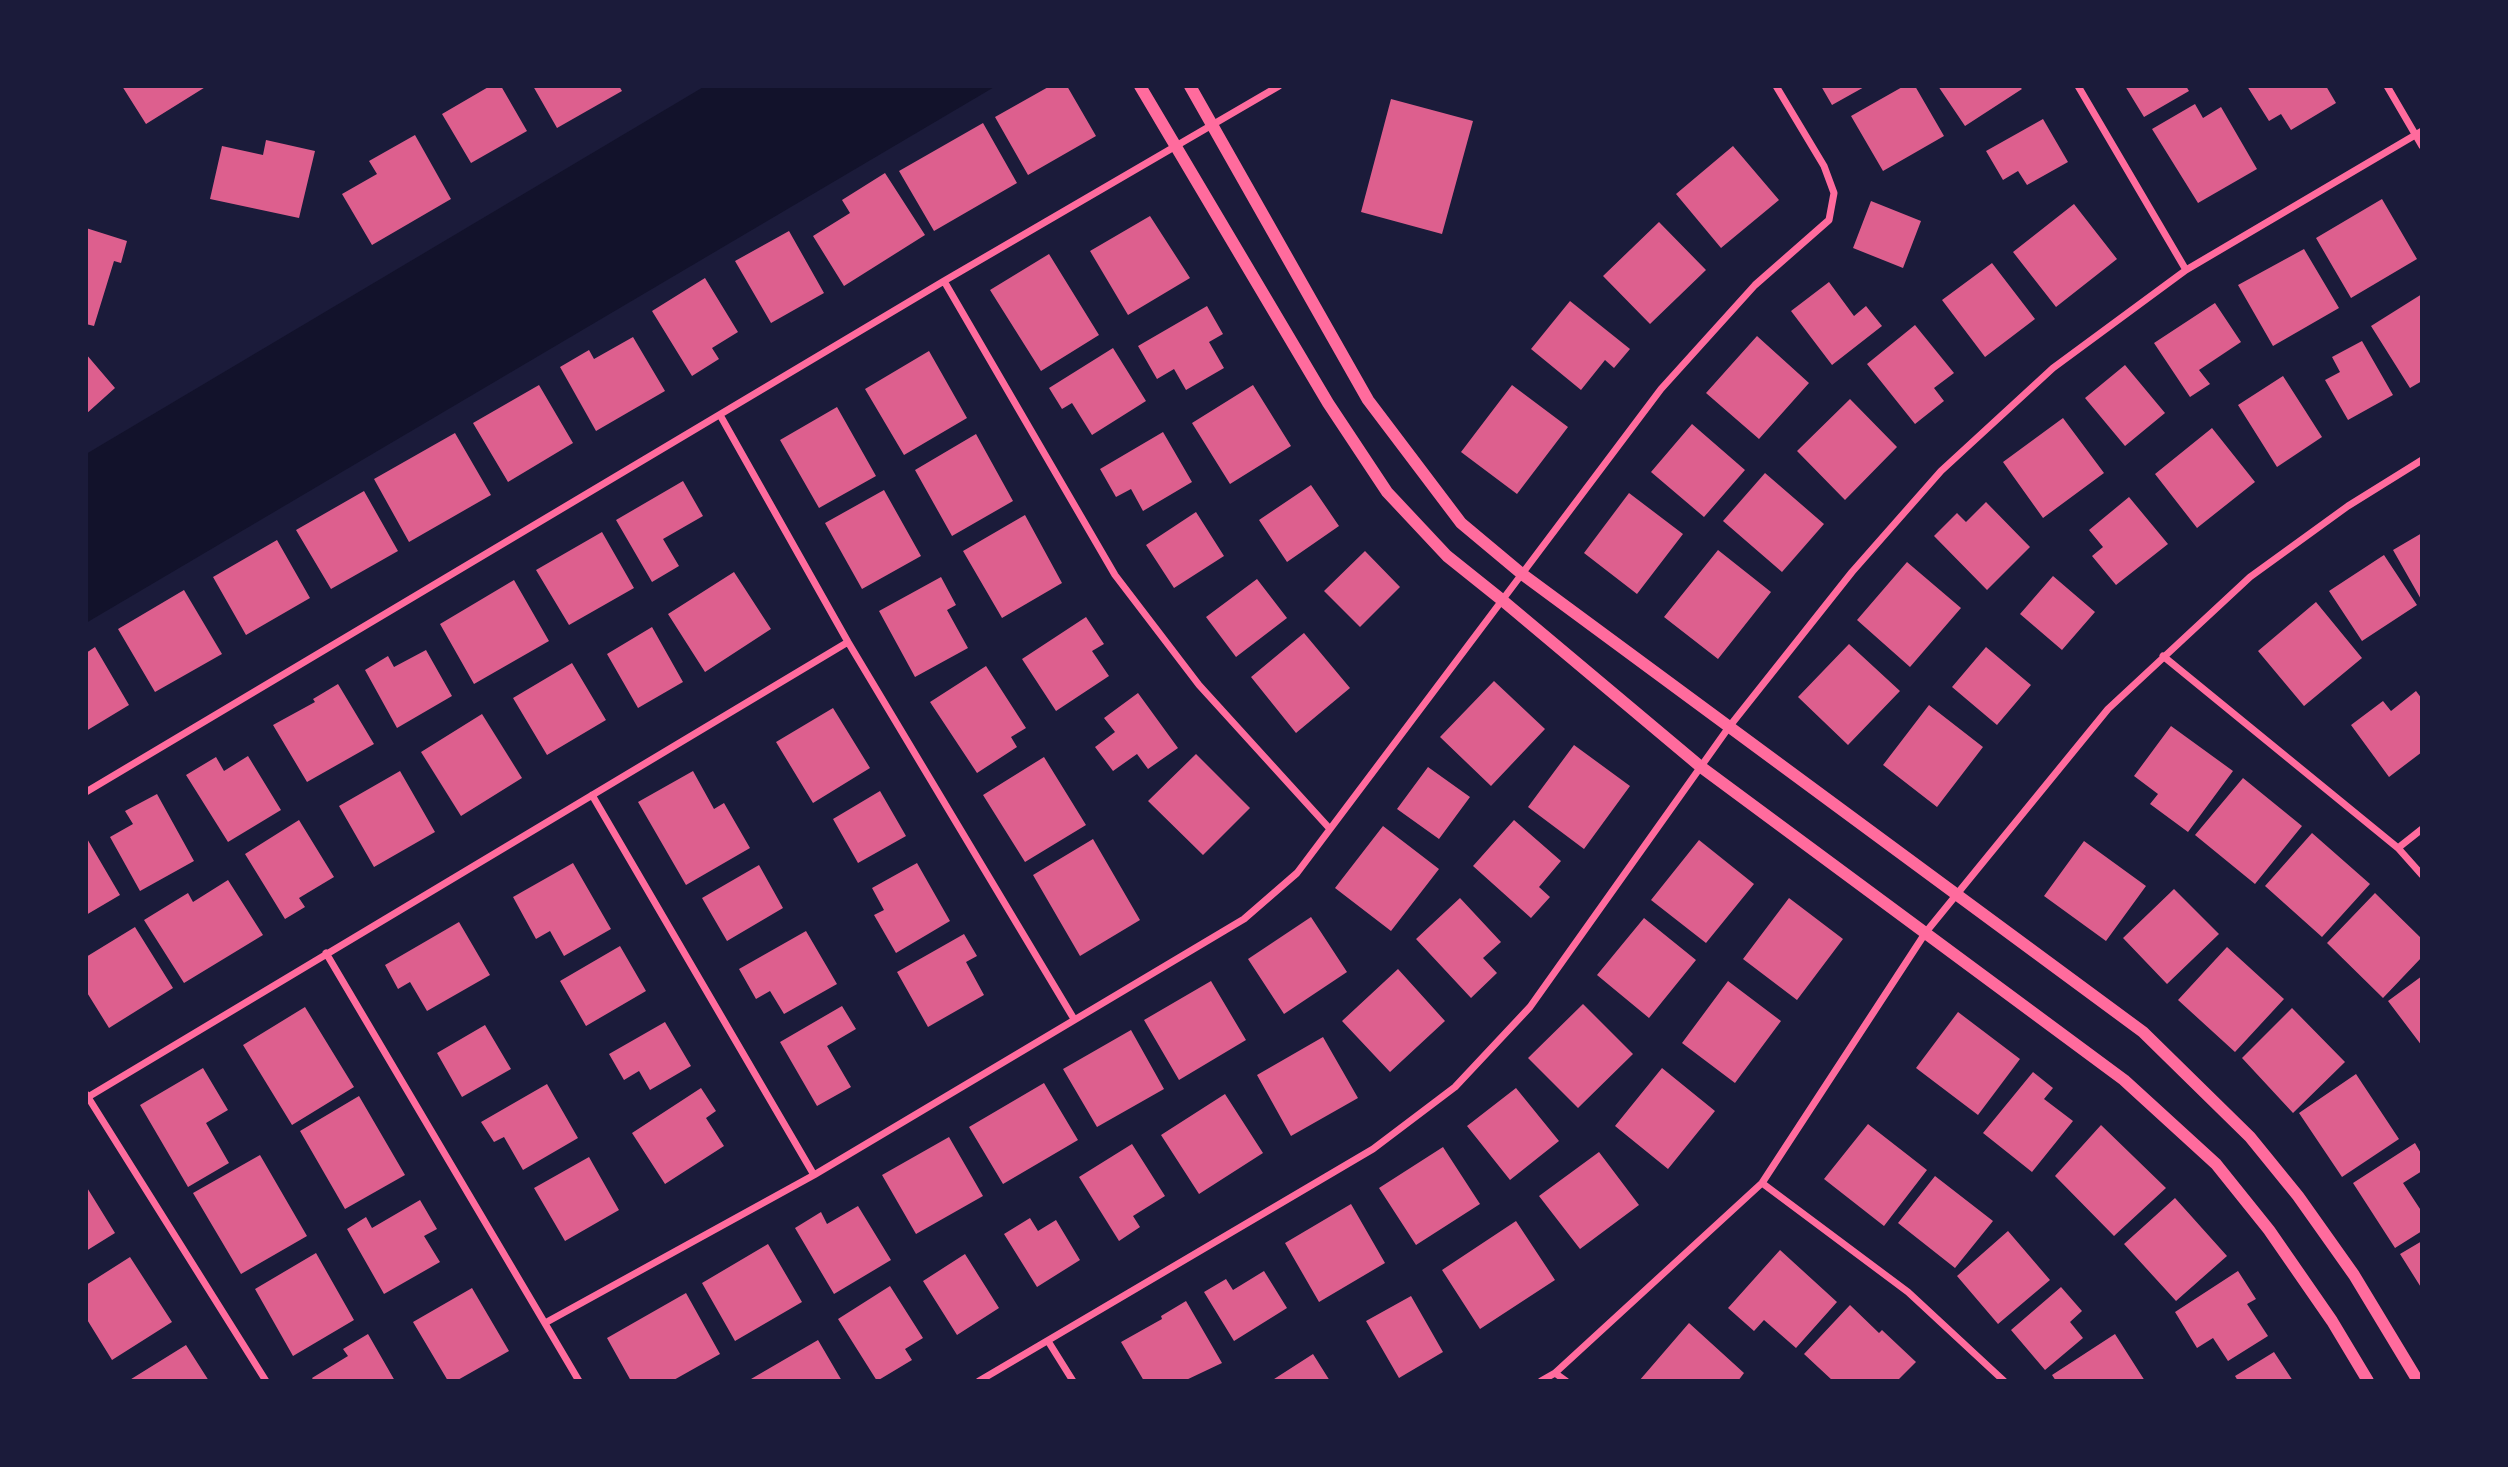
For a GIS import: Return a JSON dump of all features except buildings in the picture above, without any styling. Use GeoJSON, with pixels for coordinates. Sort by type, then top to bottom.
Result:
{"type":"FeatureCollection","features":[{"type":"Feature","properties":{"kind":"street"},"geometry":{"type":"LineString","coordinates":[[1140,86],[1328,403],[1387,492],[1447,556],[1701,767],[2124,1080],[2216,1164],[2269,1230],[2332,1321],[2368,1381]]}},
{"type":"Feature","properties":{"kind":"street"},"geometry":{"type":"LineString","coordinates":[[1190,86],[1368,400],[1461,523],[1522,574],[2143,1032],[2250,1137],[2298,1196],[2354,1275],[2418,1381]]}},
{"type":"Feature","properties":{"kind":"street"},"geometry":{"type":"LineString","coordinates":[[86,792],[944,281],[1279,86]]}},
{"type":"Feature","properties":{"kind":"street"},"geometry":{"type":"LineString","coordinates":[[545,1323],[814,1175],[1244,919],[1297,873],[1661,388],[1755,285],[1829,220],[1834,192],[1824,166],[1776,86]]}},
{"type":"Feature","properties":{"kind":"street"},"geometry":{"type":"LineString","coordinates":[[2078,86],[2186,270]]}},
{"type":"Feature","properties":{"kind":"street"},"geometry":{"type":"LineString","coordinates":[[2387,86],[2419,133],[2422,146]]}},
{"type":"Feature","properties":{"kind":"street"},"geometry":{"type":"LineString","coordinates":[[979,1381],[1373,1149],[1455,1087],[1530,1007],[1729,727],[1852,572],[1941,471],[2053,368],[2186,270],[2419,133]]}},
{"type":"Feature","properties":{"kind":"street"},"geometry":{"type":"LineString","coordinates":[[944,281],[1115,575],[1199,684],[1330,829]]}},
{"type":"Feature","properties":{"kind":"street"},"geometry":{"type":"LineString","coordinates":[[720,415],[848,642],[1074,1019]]}},
{"type":"Feature","properties":{"kind":"street"},"geometry":{"type":"LineString","coordinates":[[1541,1381],[1555,1373],[1762,1183],[1926,932],[2108,709],[2250,577],[2348,506],[2422,460]]}},
{"type":"Feature","properties":{"kind":"street"},"geometry":{"type":"LineString","coordinates":[[267,1381],[87,1095],[848,642]]}},
{"type":"Feature","properties":{"kind":"street"},"geometry":{"type":"LineString","coordinates":[[2163,656],[2398,848],[2422,874]]}},
{"type":"Feature","properties":{"kind":"street"},"geometry":{"type":"LineString","coordinates":[[592,796],[814,1175]]}},
{"type":"Feature","properties":{"kind":"street"},"geometry":{"type":"LineString","coordinates":[[2398,848],[2422,829]]}},
{"type":"Feature","properties":{"kind":"street"},"geometry":{"type":"LineString","coordinates":[[326,953],[579,1381]]}},
{"type":"Feature","properties":{"kind":"street"},"geometry":{"type":"LineString","coordinates":[[1762,1183],[1908,1292],[2004,1381]]}},
{"type":"Feature","properties":{"kind":"street"},"geometry":{"type":"LineString","coordinates":[[1048,1341],[1073,1381]]}},
{"type":"Feature","properties":{"kind":"street"},"geometry":{"type":"LineString","coordinates":[[1555,1373],[1566,1381]]}},
{"type":"Feature","properties":{"kind":"shaded area"},"geometry":{"type":"Polygon","coordinates":[[[705,86],[996,86],[86,623],[86,454],[705,86]]]}}]}
